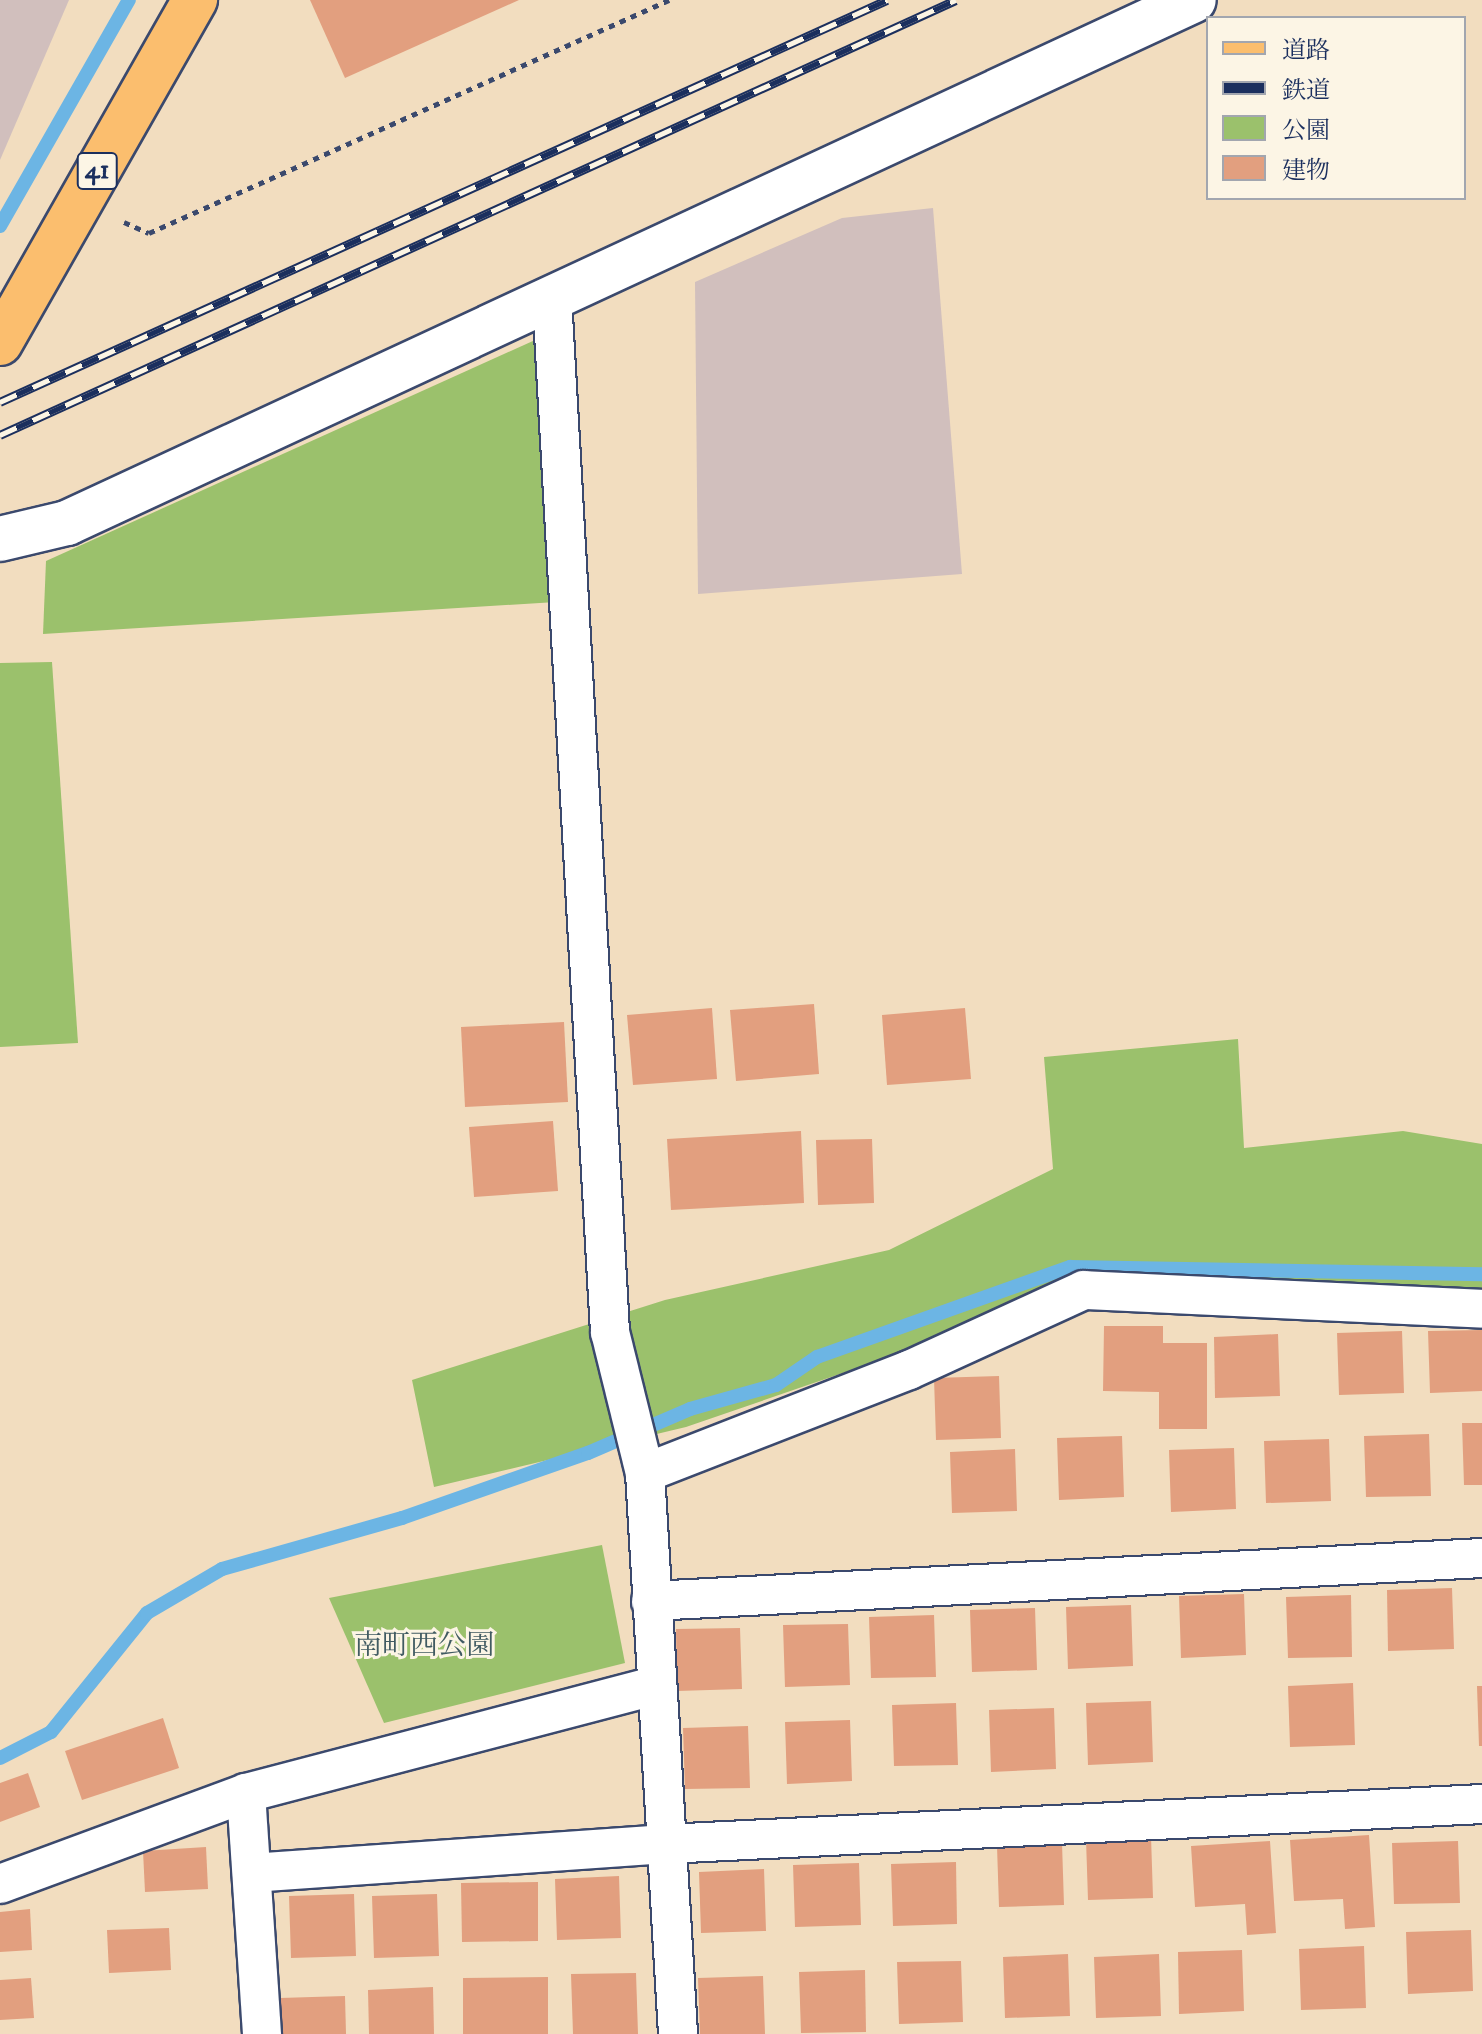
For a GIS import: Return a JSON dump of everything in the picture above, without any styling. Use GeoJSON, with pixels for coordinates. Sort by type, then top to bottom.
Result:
{"type":"FeatureCollection","features":[{"type":"Feature","properties":{"kind":"main road","name":"41"},"geometry":{"type":"LineString","coordinates":[[0,343],[10,308],[80,201],[195,0]]}},
{"type":"Feature","properties":{"kind":"street"},"geometry":{"type":"LineString","coordinates":[[0,539],[67,523],[1194,0]]}},
{"type":"Feature","properties":{"kind":"street"},"geometry":{"type":"LineString","coordinates":[[552,298],[610,1332],[645,1473],[653,1686],[678,2034]]}},
{"type":"Feature","properties":{"kind":"street"},"geometry":{"type":"LineString","coordinates":[[645,1473],[909,1370],[1084,1290],[1482,1309]]}},
{"type":"Feature","properties":{"kind":"street"},"geometry":{"type":"LineString","coordinates":[[651,1601],[1482,1558]]}},
{"type":"Feature","properties":{"kind":"street"},"geometry":{"type":"LineString","coordinates":[[0,1884],[246,1793],[653,1686]]}},
{"type":"Feature","properties":{"kind":"street"},"geometry":{"type":"LineString","coordinates":[[246,1793],[262,2034]]}},
{"type":"Feature","properties":{"kind":"street"},"geometry":{"type":"LineString","coordinates":[[252,1873],[665,1844],[1482,1804]]}},
{"type":"Feature","properties":{"kind":"path"},"geometry":{"type":"LineString","coordinates":[[80,201],[149,233],[669,0]]}},
{"type":"Feature","properties":{"kind":"shaded area"},"geometry":{"type":"Polygon","coordinates":[[[0,0],[69,0],[0,160],[0,0]]]}},
{"type":"Feature","properties":{"kind":"shaded area"},"geometry":{"type":"Polygon","coordinates":[[[933,208],[962,574],[698,594],[695,282],[842,218],[933,208]]]}},
{"type":"Feature","properties":{"kind":"green space"},"geometry":{"type":"Polygon","coordinates":[[[555,331],[572,601],[43,634],[46,561],[555,331]]]}},
{"type":"Feature","properties":{"kind":"green space"},"geometry":{"type":"Polygon","coordinates":[[[52,662],[78,1043],[0,1047],[0,663],[52,662]]]}},
{"type":"Feature","properties":{"kind":"green space"},"geometry":{"type":"Polygon","coordinates":[[[1238,1039],[1244,1148],[1403,1131],[1482,1144],[1482,1307],[1084,1290],[686,1427],[434,1487],[412,1380],[665,1300],[889,1250],[1053,1169],[1044,1057],[1238,1039]]]}},
{"type":"Feature","properties":{"kind":"green space","name":"南町西公園"},"geometry":{"type":"Polygon","coordinates":[[[602,1545],[625,1663],[384,1723],[329,1598],[602,1545]]]}},
{"type":"Feature","properties":{"kind":"building"},"geometry":{"type":"Polygon","coordinates":[[[310,0],[519,0],[345,78],[310,0]]]}},
{"type":"Feature","properties":{"kind":"building"},"geometry":{"type":"Polygon","coordinates":[[[814,1004],[819,1074],[736,1081],[730,1010],[814,1004]]]}},
{"type":"Feature","properties":{"kind":"building"},"geometry":{"type":"Polygon","coordinates":[[[712,1008],[717,1079],[633,1085],[627,1015],[712,1008]]]}},
{"type":"Feature","properties":{"kind":"building"},"geometry":{"type":"Polygon","coordinates":[[[965,1008],[971,1079],[887,1085],[882,1015],[965,1008]]]}},
{"type":"Feature","properties":{"kind":"building"},"geometry":{"type":"Polygon","coordinates":[[[564,1022],[568,1102],[465,1107],[461,1027],[564,1022]]]}},
{"type":"Feature","properties":{"kind":"building"},"geometry":{"type":"Polygon","coordinates":[[[553,1121],[558,1191],[474,1197],[469,1127],[553,1121]]]}},
{"type":"Feature","properties":{"kind":"building"},"geometry":{"type":"Polygon","coordinates":[[[801,1131],[804,1203],[671,1210],[667,1139],[801,1131]]]}},
{"type":"Feature","properties":{"kind":"building"},"geometry":{"type":"Polygon","coordinates":[[[872,1139],[874,1203],[818,1205],[816,1140],[872,1139]]]}},
{"type":"Feature","properties":{"kind":"building"},"geometry":{"type":"Polygon","coordinates":[[[1104,1326],[1163,1326],[1163,1343],[1207,1343],[1207,1429],[1159,1429],[1159,1392],[1103,1391],[1104,1326]]]}},
{"type":"Feature","properties":{"kind":"building"},"geometry":{"type":"Polygon","coordinates":[[[1482,1330],[1482,1391],[1430,1393],[1428,1331],[1482,1330]]]}},
{"type":"Feature","properties":{"kind":"building"},"geometry":{"type":"Polygon","coordinates":[[[1402,1331],[1404,1393],[1339,1395],[1337,1333],[1402,1331]]]}},
{"type":"Feature","properties":{"kind":"building"},"geometry":{"type":"Polygon","coordinates":[[[1278,1334],[1280,1396],[1215,1398],[1214,1337],[1278,1334]]]}},
{"type":"Feature","properties":{"kind":"building"},"geometry":{"type":"Polygon","coordinates":[[[999,1376],[1001,1438],[936,1440],[934,1378],[999,1376]]]}},
{"type":"Feature","properties":{"kind":"building"},"geometry":{"type":"Polygon","coordinates":[[[1462,1423],[1482,1423],[1482,1485],[1464,1485],[1462,1423]]]}},
{"type":"Feature","properties":{"kind":"building"},"geometry":{"type":"Polygon","coordinates":[[[1429,1434],[1431,1496],[1366,1497],[1364,1436],[1429,1434]]]}},
{"type":"Feature","properties":{"kind":"building"},"geometry":{"type":"Polygon","coordinates":[[[1122,1436],[1124,1497],[1059,1500],[1057,1438],[1122,1436]]]}},
{"type":"Feature","properties":{"kind":"building"},"geometry":{"type":"Polygon","coordinates":[[[1329,1439],[1331,1501],[1266,1503],[1264,1441],[1329,1439]]]}},
{"type":"Feature","properties":{"kind":"building"},"geometry":{"type":"Polygon","coordinates":[[[1234,1448],[1236,1509],[1171,1512],[1169,1450],[1234,1448]]]}},
{"type":"Feature","properties":{"kind":"building"},"geometry":{"type":"Polygon","coordinates":[[[1015,1449],[1017,1511],[952,1513],[950,1452],[1015,1449]]]}},
{"type":"Feature","properties":{"kind":"building"},"geometry":{"type":"Polygon","coordinates":[[[1452,1588],[1454,1649],[1388,1651],[1387,1590],[1452,1588]]]}},
{"type":"Feature","properties":{"kind":"building"},"geometry":{"type":"Polygon","coordinates":[[[1244,1594],[1246,1655],[1181,1658],[1179,1596],[1244,1594]]]}},
{"type":"Feature","properties":{"kind":"building"},"geometry":{"type":"Polygon","coordinates":[[[1351,1595],[1352,1657],[1288,1658],[1286,1597],[1351,1595]]]}},
{"type":"Feature","properties":{"kind":"building"},"geometry":{"type":"Polygon","coordinates":[[[1131,1605],[1133,1666],[1068,1669],[1066,1607],[1131,1605]]]}},
{"type":"Feature","properties":{"kind":"building"},"geometry":{"type":"Polygon","coordinates":[[[1035,1608],[1037,1670],[972,1672],[970,1610],[1035,1608]]]}},
{"type":"Feature","properties":{"kind":"building"},"geometry":{"type":"Polygon","coordinates":[[[934,1615],[936,1677],[871,1678],[869,1617],[934,1615]]]}},
{"type":"Feature","properties":{"kind":"building"},"geometry":{"type":"Polygon","coordinates":[[[848,1624],[850,1685],[785,1687],[783,1625],[848,1624]]]}},
{"type":"Feature","properties":{"kind":"building"},"geometry":{"type":"Polygon","coordinates":[[[740,1628],[742,1689],[677,1691],[676,1629],[740,1628]]]}},
{"type":"Feature","properties":{"kind":"building"},"geometry":{"type":"Polygon","coordinates":[[[1353,1683],[1355,1745],[1290,1747],[1288,1686],[1353,1683]]]}},
{"type":"Feature","properties":{"kind":"building"},"geometry":{"type":"Polygon","coordinates":[[[1477,1686],[1482,1686],[1482,1746],[1479,1746],[1477,1686]]]}},
{"type":"Feature","properties":{"kind":"building"},"geometry":{"type":"Polygon","coordinates":[[[1151,1701],[1153,1762],[1088,1765],[1086,1703],[1151,1701]]]}},
{"type":"Feature","properties":{"kind":"building"},"geometry":{"type":"Polygon","coordinates":[[[956,1703],[958,1765],[894,1766],[892,1705],[956,1703]]]}},
{"type":"Feature","properties":{"kind":"building"},"geometry":{"type":"Polygon","coordinates":[[[1054,1708],[1056,1769],[991,1772],[989,1710],[1054,1708]]]}},
{"type":"Feature","properties":{"kind":"building"},"geometry":{"type":"Polygon","coordinates":[[[163,1718],[179,1768],[82,1800],[65,1751],[163,1718]]]}},
{"type":"Feature","properties":{"kind":"building"},"geometry":{"type":"Polygon","coordinates":[[[850,1720],[852,1781],[787,1784],[785,1722],[850,1720]]]}},
{"type":"Feature","properties":{"kind":"building"},"geometry":{"type":"Polygon","coordinates":[[[748,1726],[750,1788],[685,1789],[683,1728],[748,1726]]]}},
{"type":"Feature","properties":{"kind":"building"},"geometry":{"type":"Polygon","coordinates":[[[28,1773],[40,1807],[0,1822],[0,1783],[28,1773]]]}},
{"type":"Feature","properties":{"kind":"building"},"geometry":{"type":"Polygon","coordinates":[[[1369,1835],[1375,1927],[1345,1929],[1343,1899],[1294,1901],[1290,1840],[1369,1835]]]}},
{"type":"Feature","properties":{"kind":"building"},"geometry":{"type":"Polygon","coordinates":[[[1151,1836],[1153,1898],[1088,1900],[1086,1839],[1151,1836]]]}},
{"type":"Feature","properties":{"kind":"building"},"geometry":{"type":"Polygon","coordinates":[[[1270,1841],[1276,1933],[1247,1935],[1245,1904],[1195,1907],[1191,1846],[1270,1841]]]}},
{"type":"Feature","properties":{"kind":"building"},"geometry":{"type":"Polygon","coordinates":[[[1458,1841],[1460,1903],[1394,1904],[1392,1843],[1458,1841]]]}},
{"type":"Feature","properties":{"kind":"building"},"geometry":{"type":"Polygon","coordinates":[[[1062,1843],[1064,1905],[999,1907],[997,1846],[1062,1843]]]}},
{"type":"Feature","properties":{"kind":"building"},"geometry":{"type":"Polygon","coordinates":[[[206,1847],[208,1889],[145,1892],[143,1851],[206,1847]]]}},
{"type":"Feature","properties":{"kind":"building"},"geometry":{"type":"Polygon","coordinates":[[[956,1862],[957,1924],[893,1926],[891,1864],[956,1862]]]}},
{"type":"Feature","properties":{"kind":"building"},"geometry":{"type":"Polygon","coordinates":[[[859,1863],[861,1925],[795,1927],[793,1865],[859,1863]]]}},
{"type":"Feature","properties":{"kind":"building"},"geometry":{"type":"Polygon","coordinates":[[[764,1869],[766,1931],[701,1933],[699,1872],[764,1869]]]}},
{"type":"Feature","properties":{"kind":"building"},"geometry":{"type":"Polygon","coordinates":[[[619,1876],[621,1938],[557,1940],[555,1879],[619,1876]]]}},
{"type":"Feature","properties":{"kind":"building"},"geometry":{"type":"Polygon","coordinates":[[[538,1882],[538,1941],[462,1942],[461,1883],[538,1882]]]}},
{"type":"Feature","properties":{"kind":"building"},"geometry":{"type":"Polygon","coordinates":[[[354,1894],[356,1956],[291,1958],[289,1896],[354,1894]]]}},
{"type":"Feature","properties":{"kind":"building"},"geometry":{"type":"Polygon","coordinates":[[[437,1894],[439,1956],[374,1958],[372,1896],[437,1894]]]}},
{"type":"Feature","properties":{"kind":"building"},"geometry":{"type":"Polygon","coordinates":[[[30,1909],[32,1950],[0,1952],[0,1912],[30,1909]]]}},
{"type":"Feature","properties":{"kind":"building"},"geometry":{"type":"Polygon","coordinates":[[[169,1928],[171,1970],[109,1973],[107,1930],[169,1928]]]}},
{"type":"Feature","properties":{"kind":"building"},"geometry":{"type":"Polygon","coordinates":[[[1471,1930],[1473,1991],[1408,1994],[1406,1932],[1471,1930]]]}},
{"type":"Feature","properties":{"kind":"building"},"geometry":{"type":"Polygon","coordinates":[[[1364,1946],[1366,2008],[1301,2010],[1299,1949],[1364,1946]]]}},
{"type":"Feature","properties":{"kind":"building"},"geometry":{"type":"Polygon","coordinates":[[[1242,1950],[1244,2011],[1179,2014],[1178,1952],[1242,1950]]]}},
{"type":"Feature","properties":{"kind":"building"},"geometry":{"type":"Polygon","coordinates":[[[1068,1954],[1070,2016],[1005,2018],[1003,1957],[1068,1954]]]}},
{"type":"Feature","properties":{"kind":"building"},"geometry":{"type":"Polygon","coordinates":[[[1159,1954],[1161,2016],[1096,2018],[1094,1957],[1159,1954]]]}},
{"type":"Feature","properties":{"kind":"building"},"geometry":{"type":"Polygon","coordinates":[[[961,1961],[963,2022],[899,2024],[897,1962],[961,1961]]]}},
{"type":"Feature","properties":{"kind":"building"},"geometry":{"type":"Polygon","coordinates":[[[865,1970],[866,2032],[801,2033],[799,1972],[865,1970]]]}},
{"type":"Feature","properties":{"kind":"building"},"geometry":{"type":"Polygon","coordinates":[[[636,1973],[638,2034],[573,2034],[571,1974],[636,1973]]]}},
{"type":"Feature","properties":{"kind":"building"},"geometry":{"type":"Polygon","coordinates":[[[763,1976],[765,2034],[700,2034],[698,1978],[763,1976]]]}},
{"type":"Feature","properties":{"kind":"building"},"geometry":{"type":"Polygon","coordinates":[[[548,1977],[548,2034],[463,2034],[463,1978],[548,1977]]]}},
{"type":"Feature","properties":{"kind":"building"},"geometry":{"type":"Polygon","coordinates":[[[31,1978],[34,2018],[0,2020],[0,1980],[31,1978]]]}},
{"type":"Feature","properties":{"kind":"building"},"geometry":{"type":"Polygon","coordinates":[[[433,1987],[434,2034],[369,2034],[368,1990],[433,1987]]]}},
{"type":"Feature","properties":{"kind":"building"},"geometry":{"type":"Polygon","coordinates":[[[345,1996],[346,2034],[281,2034],[280,1998],[345,1996]]]}},
{"type":"Feature","properties":{"kind":"waterway"},"geometry":{"type":"LineString","coordinates":[[0,226],[129,0]]}},
{"type":"Feature","properties":{"kind":"waterway"},"geometry":{"type":"LineString","coordinates":[[0,1758],[51,1732],[147,1613],[222,1569],[402,1518],[588,1453],[690,1409],[776,1385],[817,1357],[1070,1267],[1482,1274]]}},
{"type":"Feature","properties":{"kind":"railway"},"geometry":{"type":"LineString","coordinates":[[0,402],[887,0]]}},
{"type":"Feature","properties":{"kind":"railway"},"geometry":{"type":"LineString","coordinates":[[0,435],[956,0]]}}]}
